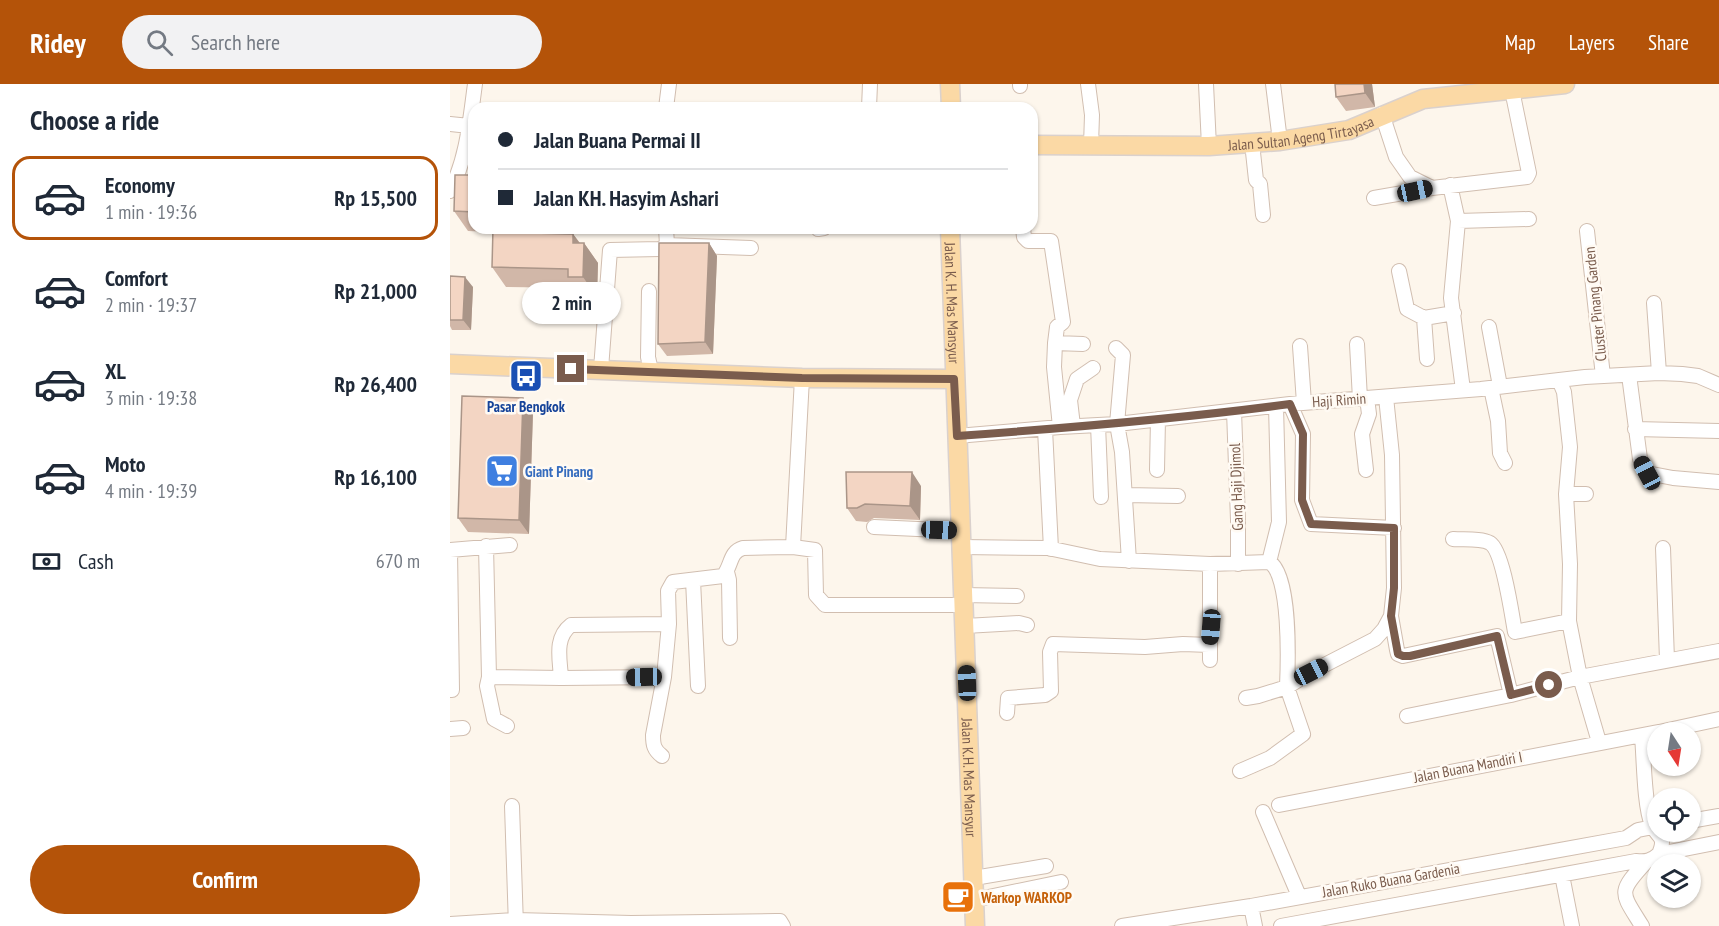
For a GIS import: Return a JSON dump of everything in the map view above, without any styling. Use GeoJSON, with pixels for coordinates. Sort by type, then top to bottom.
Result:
{"type":"FeatureCollection","features":[{"type":"Feature","properties":{"kind":"main road"},"geometry":{"type":"LineString","coordinates":[[950,84],[951,102]]}},
{"type":"Feature","properties":{"kind":"main road","name":"Jalan Sultan Ageng Tirtayasa"},"geometry":{"type":"LineString","coordinates":[[1038,145],[1209,146],[1280,141],[1349,130],[1382,114],[1458,89],[1512,90],[1565,84]]}},
{"type":"Feature","properties":{"kind":"main road","name":"Jalan K. H. Mas Mansyur"},"geometry":{"type":"LineString","coordinates":[[950,234],[954,379]]}},
{"type":"Feature","properties":{"kind":"main road"},"geometry":{"type":"LineString","coordinates":[[450,364],[802,378],[954,379]]}},
{"type":"Feature","properties":{"kind":"main road","name":"Jalan K.H. Mas Mansyur"},"geometry":{"type":"LineString","coordinates":[[954,379],[975,926]]}},
{"type":"Feature","properties":{"kind":"street"},"geometry":{"type":"LineString","coordinates":[[473,102],[475,84]]}},
{"type":"Feature","properties":{"kind":"street"},"geometry":{"type":"LineString","coordinates":[[667,102],[669,84]]}},
{"type":"Feature","properties":{"kind":"street"},"geometry":{"type":"LineString","coordinates":[[869,102],[870,84]]}},
{"type":"Feature","properties":{"kind":"street"},"geometry":{"type":"LineString","coordinates":[[1088,84],[1092,115],[1091,146]]}},
{"type":"Feature","properties":{"kind":"street"},"geometry":{"type":"LineString","coordinates":[[1206,84],[1209,146]]}},
{"type":"Feature","properties":{"kind":"street"},"geometry":{"type":"LineString","coordinates":[[1273,84],[1280,141]]}},
{"type":"Feature","properties":{"kind":"street"},"geometry":{"type":"LineString","coordinates":[[1374,198],[1528,175],[1512,90]]}},
{"type":"Feature","properties":{"kind":"street"},"geometry":{"type":"LineString","coordinates":[[1382,114],[1396,158],[1410,177],[1432,188]]}},
{"type":"Feature","properties":{"kind":"street"},"geometry":{"type":"LineString","coordinates":[[450,124],[468,131]]}},
{"type":"Feature","properties":{"kind":"street"},"geometry":{"type":"LineString","coordinates":[[450,191],[457,179],[468,139]]}},
{"type":"Feature","properties":{"kind":"street"},"geometry":{"type":"LineString","coordinates":[[1252,143],[1263,215]]}},
{"type":"Feature","properties":{"kind":"street"},"geometry":{"type":"LineString","coordinates":[[1450,185],[1458,221],[1451,298],[1463,390]]}},
{"type":"Feature","properties":{"kind":"street"},"geometry":{"type":"LineString","coordinates":[[1458,221],[1529,219]]}},
{"type":"Feature","properties":{"kind":"street","name":"Cluster Pinang Garden"},"geometry":{"type":"LineString","coordinates":[[1587,231],[1603,376]]}},
{"type":"Feature","properties":{"kind":"street"},"geometry":{"type":"LineString","coordinates":[[666,234],[667,245]]}},
{"type":"Feature","properties":{"kind":"street"},"geometry":{"type":"LineString","coordinates":[[1024,234],[1028,241],[1051,241],[1063,322],[1057,327],[1054,367],[1067,426]]}},
{"type":"Feature","properties":{"kind":"street"},"geometry":{"type":"LineString","coordinates":[[601,369],[608,253],[611,249],[660,249],[667,245],[751,248]]}},
{"type":"Feature","properties":{"kind":"street"},"geometry":{"type":"LineString","coordinates":[[1399,272],[1407,309],[1424,318],[1454,313]]}},
{"type":"Feature","properties":{"kind":"street"},"geometry":{"type":"LineString","coordinates":[[650,291],[648,357],[651,371]]}},
{"type":"Feature","properties":{"kind":"street"},"geometry":{"type":"LineString","coordinates":[[1654,303],[1659,373]]}},
{"type":"Feature","properties":{"kind":"street"},"geometry":{"type":"LineString","coordinates":[[1424,318],[1427,359]]}},
{"type":"Feature","properties":{"kind":"street"},"geometry":{"type":"LineString","coordinates":[[1489,327],[1500,453],[1505,462]]}},
{"type":"Feature","properties":{"kind":"street"},"geometry":{"type":"LineString","coordinates":[[1055,343],[1083,344]]}},
{"type":"Feature","properties":{"kind":"street"},"geometry":{"type":"LineString","coordinates":[[1357,344],[1363,399],[1369,414],[1362,434],[1366,470]]}},
{"type":"Feature","properties":{"kind":"street"},"geometry":{"type":"LineString","coordinates":[[1269,562],[1279,522],[1290,404],[1300,346]]}},
{"type":"Feature","properties":{"kind":"street"},"geometry":{"type":"LineString","coordinates":[[1116,348],[1123,355],[1117,424],[1126,495],[1129,561]]}},
{"type":"Feature","properties":{"kind":"street"},"geometry":{"type":"LineString","coordinates":[[1067,426],[1070,400],[1077,379],[1093,368]]}},
{"type":"Feature","properties":{"kind":"street","name":"Haji Rimin"},"geometry":{"type":"LineString","coordinates":[[957,436],[1117,424],[1290,404],[1603,376],[1659,373],[1698,376],[1719,385]]}},
{"type":"Feature","properties":{"kind":"street"},"geometry":{"type":"LineString","coordinates":[[1629,375],[1640,459],[1647,473],[1719,482]]}},
{"type":"Feature","properties":{"kind":"street"},"geometry":{"type":"LineString","coordinates":[[794,548],[802,378]]}},
{"type":"Feature","properties":{"kind":"street"},"geometry":{"type":"LineString","coordinates":[[1559,380],[1564,392],[1570,447],[1566,494],[1570,564],[1569,621],[1580,677],[1599,742]]}},
{"type":"Feature","properties":{"kind":"street"},"geometry":{"type":"LineString","coordinates":[[1386,397],[1392,455],[1394,588],[1391,616],[1396,650],[1403,656],[1497,636],[1511,695]]}},
{"type":"Feature","properties":{"kind":"street"},"geometry":{"type":"LineString","coordinates":[[1290,404],[1303,434],[1302,500],[1311,524],[1394,528]]}},
{"type":"Feature","properties":{"kind":"street","name":"Gang Haji Djimol"},"geometry":{"type":"LineString","coordinates":[[1234,411],[1238,564]]}},
{"type":"Feature","properties":{"kind":"street"},"geometry":{"type":"LineString","coordinates":[[1157,470],[1158,419]]}},
{"type":"Feature","properties":{"kind":"street"},"geometry":{"type":"LineString","coordinates":[[1098,425],[1101,497]]}},
{"type":"Feature","properties":{"kind":"street"},"geometry":{"type":"LineString","coordinates":[[1044,429],[1051,549]]}},
{"type":"Feature","properties":{"kind":"street"},"geometry":{"type":"LineString","coordinates":[[1635,429],[1719,431]]}},
{"type":"Feature","properties":{"kind":"street"},"geometry":{"type":"LineString","coordinates":[[1566,494],[1586,494]]}},
{"type":"Feature","properties":{"kind":"street"},"geometry":{"type":"LineString","coordinates":[[1126,495],[1178,496]]}},
{"type":"Feature","properties":{"kind":"street"},"geometry":{"type":"LineString","coordinates":[[874,527],[1051,549],[1100,559],[1210,564],[1269,562]]}},
{"type":"Feature","properties":{"kind":"street"},"geometry":{"type":"LineString","coordinates":[[1453,539],[1487,542],[1494,547],[1504,574],[1515,632],[1569,621]]}},
{"type":"Feature","properties":{"kind":"street"},"geometry":{"type":"LineString","coordinates":[[450,690],[452,690],[450,550],[510,545]]}},
{"type":"Feature","properties":{"kind":"street"},"geometry":{"type":"LineString","coordinates":[[486,546],[488,686],[494,718],[507,726]]}},
{"type":"Feature","properties":{"kind":"street"},"geometry":{"type":"LineString","coordinates":[[662,756],[656,752],[652,735],[664,677],[669,624],[668,591],[673,582],[720,578],[727,572],[733,554],[737,550],[794,548],[815,550],[816,595],[825,604],[1017,596]]}},
{"type":"Feature","properties":{"kind":"street"},"geometry":{"type":"LineString","coordinates":[[1664,548],[1666,660]]}},
{"type":"Feature","properties":{"kind":"street"},"geometry":{"type":"LineString","coordinates":[[1240,771],[1270,758],[1303,734],[1287,687],[1286,605],[1276,570],[1269,562]]}},
{"type":"Feature","properties":{"kind":"street"},"geometry":{"type":"LineString","coordinates":[[1210,564],[1210,660]]}},
{"type":"Feature","properties":{"kind":"street"},"geometry":{"type":"LineString","coordinates":[[727,572],[730,638]]}},
{"type":"Feature","properties":{"kind":"street"},"geometry":{"type":"LineString","coordinates":[[693,580],[698,686]]}},
{"type":"Feature","properties":{"kind":"street"},"geometry":{"type":"LineString","coordinates":[[1246,698],[1287,687],[1311,672],[1376,639],[1391,616]]}},
{"type":"Feature","properties":{"kind":"street"},"geometry":{"type":"LineString","coordinates":[[964,626],[1019,623],[1027,625]]}},
{"type":"Feature","properties":{"kind":"street"},"geometry":{"type":"LineString","coordinates":[[561,678],[559,640],[563,631],[570,625],[669,624]]}},
{"type":"Feature","properties":{"kind":"street"},"geometry":{"type":"LineString","coordinates":[[1007,713],[1008,698],[1044,695],[1051,691],[1050,652],[1053,644],[1145,647],[1183,644],[1209,645]]}},
{"type":"Feature","properties":{"kind":"street"},"geometry":{"type":"LineString","coordinates":[[1407,716],[1511,695],[1580,677],[1719,651]]}},
{"type":"Feature","properties":{"kind":"street"},"geometry":{"type":"LineString","coordinates":[[489,677],[664,677]]}},
{"type":"Feature","properties":{"kind":"street","name":"Jalan Buana Mandiri I"},"geometry":{"type":"LineString","coordinates":[[1701,723],[1719,719]]}},
{"type":"Feature","properties":{"kind":"street","name":"Jalan Buana Mandiri I"},"geometry":{"type":"LineString","coordinates":[[1279,805],[1599,742],[1647,735]]}},
{"type":"Feature","properties":{"kind":"street"},"geometry":{"type":"LineString","coordinates":[[1642,736],[1647,791]]}},
{"type":"Feature","properties":{"kind":"street"},"geometry":{"type":"LineString","coordinates":[[512,806],[516,923]]}},
{"type":"Feature","properties":{"kind":"street"},"geometry":{"type":"LineString","coordinates":[[1263,812],[1299,896]]}},
{"type":"Feature","properties":{"kind":"street"},"geometry":{"type":"LineString","coordinates":[[1701,819],[1719,816]]}},
{"type":"Feature","properties":{"kind":"street","name":"Jalan Ruko Buana Gardenia"},"geometry":{"type":"LineString","coordinates":[[1122,926],[1251,906],[1626,838],[1636,831],[1647,829]]}},
{"type":"Feature","properties":{"kind":"street"},"geometry":{"type":"LineString","coordinates":[[1659,854],[1662,842]]}},
{"type":"Feature","properties":{"kind":"street","name":"Jalan Ruko Buana Gardenia"},"geometry":{"type":"LineString","coordinates":[[1659,854],[1719,842]]}},
{"type":"Feature","properties":{"kind":"street","name":"Jalan Ruko Buana Gardenia"},"geometry":{"type":"LineString","coordinates":[[1281,926],[1636,861],[1646,862]]}},
{"type":"Feature","properties":{"kind":"street"},"geometry":{"type":"LineString","coordinates":[[1642,926],[1625,899],[1626,885],[1646,862]]}},
{"type":"Feature","properties":{"kind":"street"},"geometry":{"type":"LineString","coordinates":[[974,878],[1046,866]]}},
{"type":"Feature","properties":{"kind":"street"},"geometry":{"type":"LineString","coordinates":[[1468,867],[1473,891]]}},
{"type":"Feature","properties":{"kind":"street"},"geometry":{"type":"LineString","coordinates":[[1562,875],[1572,926]]}},
{"type":"Feature","properties":{"kind":"street"},"geometry":{"type":"LineString","coordinates":[[974,900],[1061,882]]}},
{"type":"Feature","properties":{"kind":"street"},"geometry":{"type":"LineString","coordinates":[[1251,906],[1255,926]]}},
{"type":"Feature","properties":{"kind":"street"},"geometry":{"type":"LineString","coordinates":[[450,924],[780,921],[783,926]]}},
{"type":"Feature","properties":{"kind":"building"},"geometry":{"type":"Polygon","coordinates":[[[1335,84],[1364,84],[1365,93],[1336,97],[1335,84]]]}},
{"type":"Feature","properties":{"kind":"building"},"geometry":{"type":"Polygon","coordinates":[[[455,175],[468,175],[468,212],[454,211],[455,175]]]}},
{"type":"Feature","properties":{"kind":"building"},"geometry":{"type":"Polygon","coordinates":[[[493,234],[573,234],[573,243],[584,243],[583,277],[568,277],[568,269],[492,267],[493,234]]]}},
{"type":"Feature","properties":{"kind":"building"},"geometry":{"type":"Polygon","coordinates":[[[659,243],[709,243],[705,342],[658,344],[659,243]]]}},
{"type":"Feature","properties":{"kind":"building"},"geometry":{"type":"Polygon","coordinates":[[[450,276],[465,277],[463,320],[450,320],[450,276]]]}},
{"type":"Feature","properties":{"kind":"building"},"geometry":{"type":"Polygon","coordinates":[[[462,396],[523,398],[519,520],[458,518],[462,396]]]}},
{"type":"Feature","properties":{"kind":"building"},"geometry":{"type":"Polygon","coordinates":[[[846,472],[912,472],[910,506],[865,504],[857,508],[847,508],[846,472]]]}},
{"type":"Feature","properties":{"kind":"place","name":"Pasar Bengkok"},"geometry":{"type":"Point","coordinates":[526,376]}},
{"type":"Feature","properties":{"kind":"place","name":"Giant Pinang"},"geometry":{"type":"Point","coordinates":[502,471]}},
{"type":"Feature","properties":{"kind":"place","name":"Warkop WARKOP"},"geometry":{"type":"Point","coordinates":[958,897]}},
{"type":"Feature","properties":{"kind":"route"},"geometry":{"type":"LineString","coordinates":[[571,369],[802,378],[954,379],[957,436],[1117,424],[1290,404],[1303,434],[1302,500],[1311,524],[1394,528],[1394,588],[1391,616],[1398,654],[1410,656],[1497,636],[1511,695],[1549,685]]}}]}
